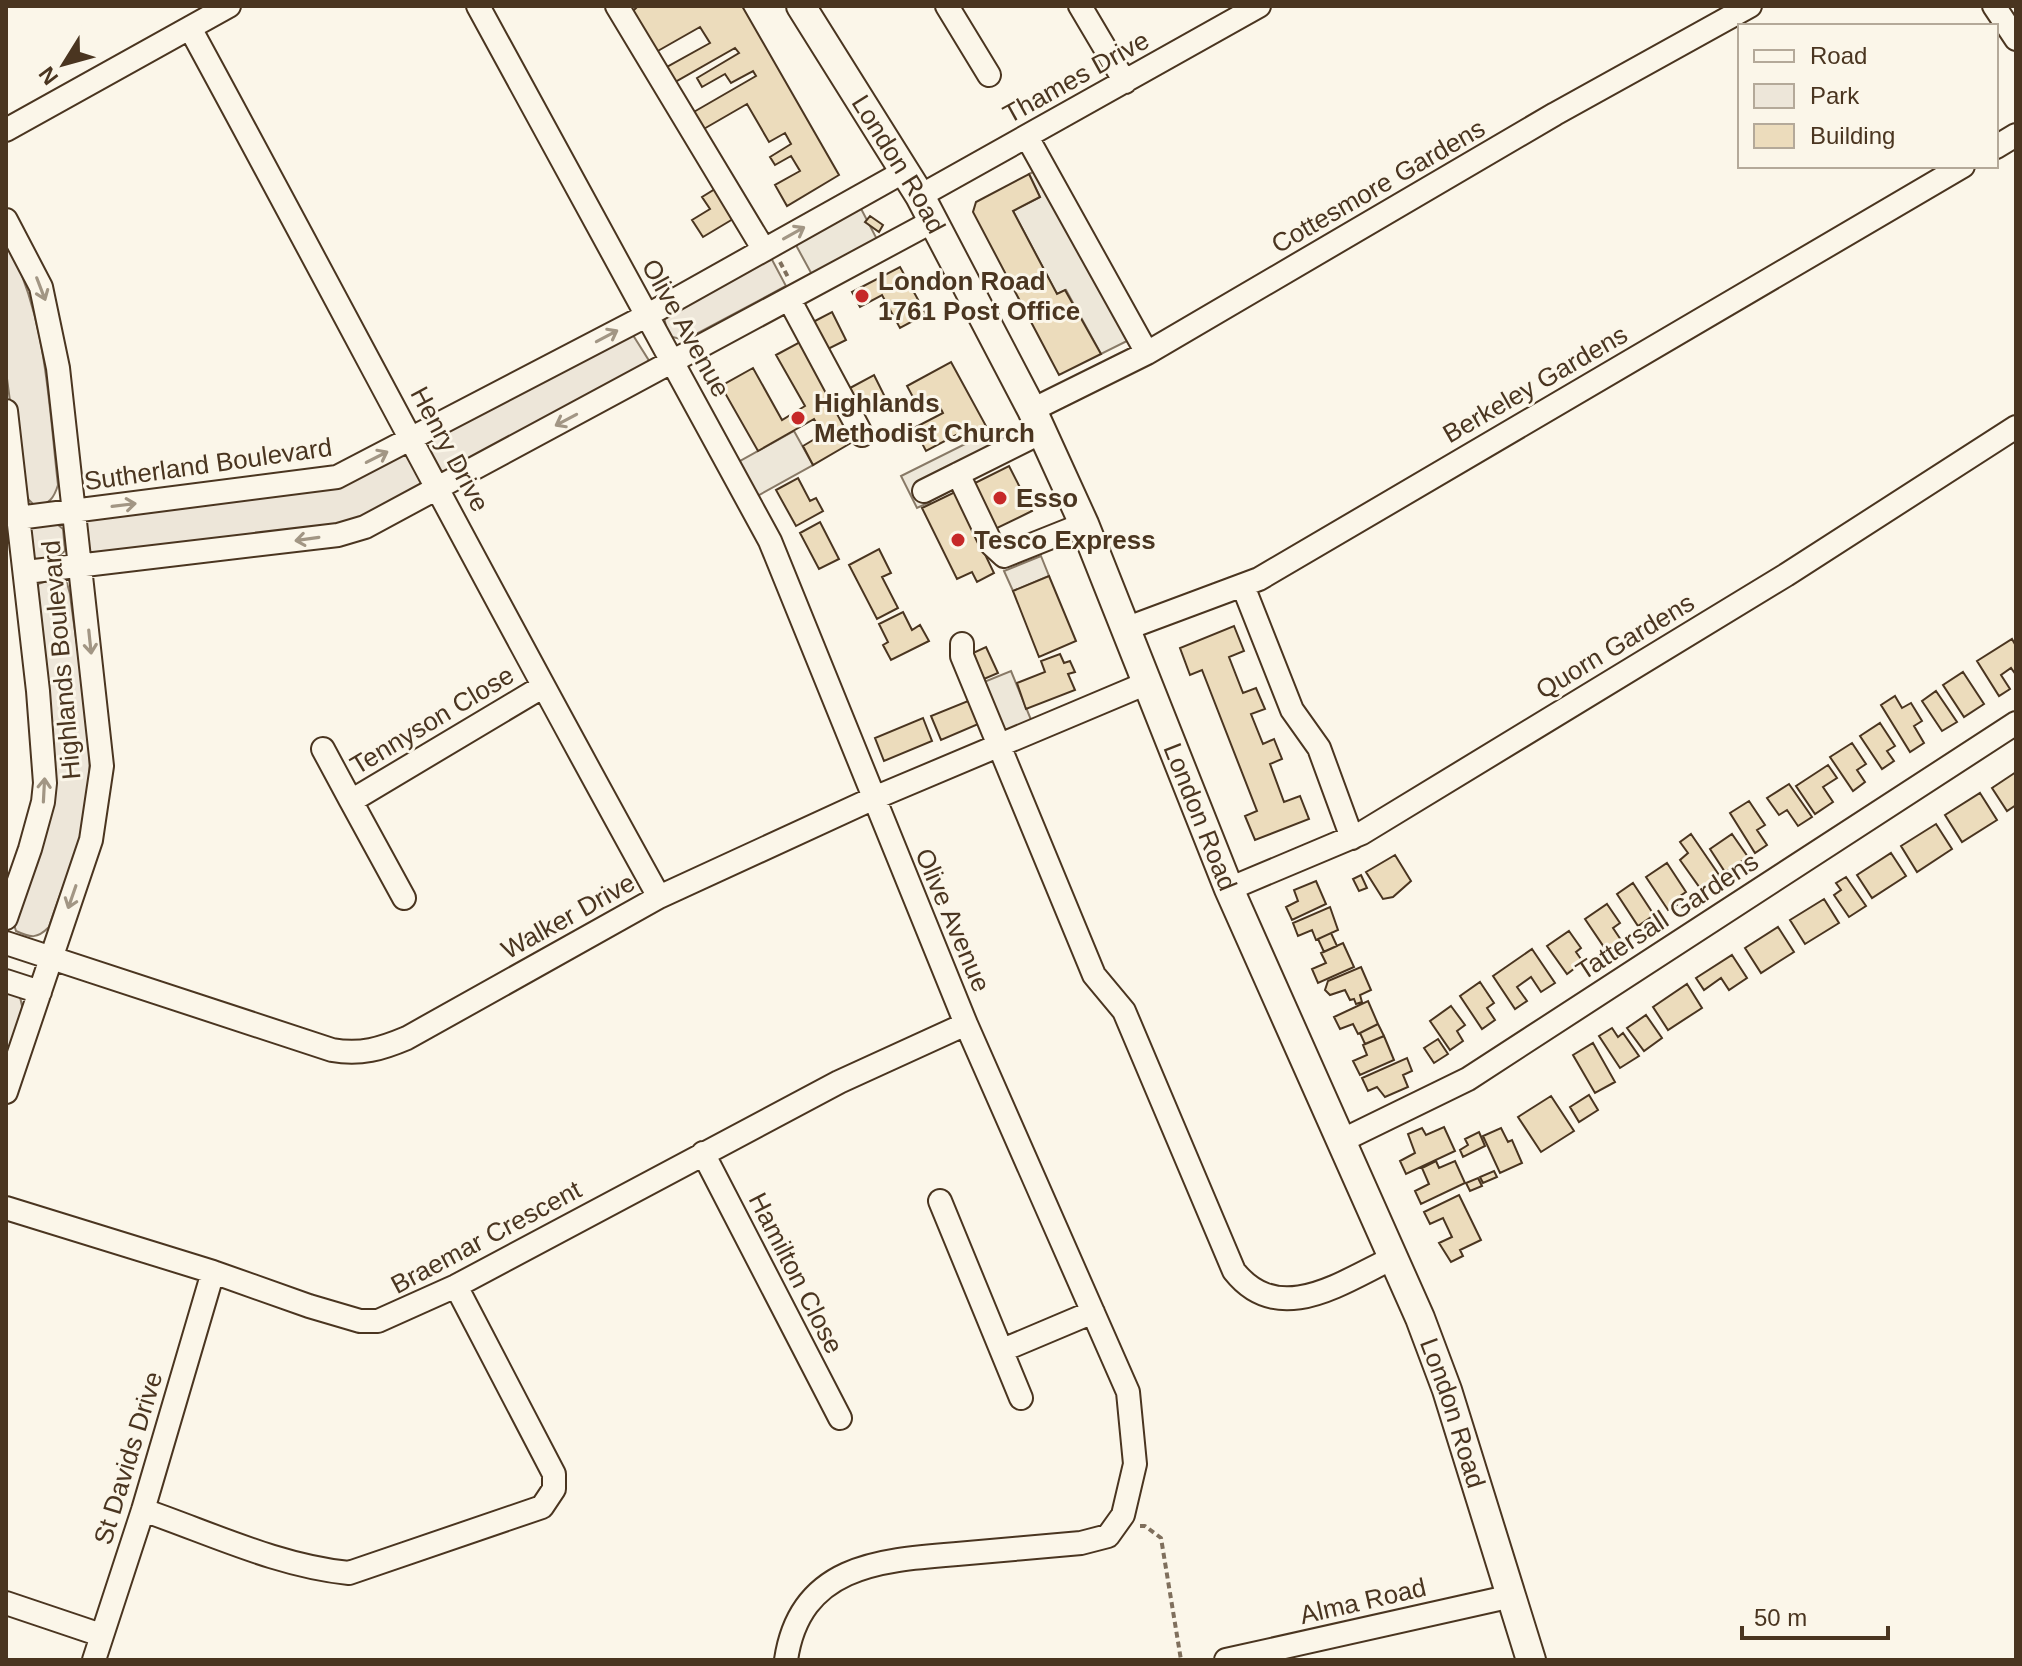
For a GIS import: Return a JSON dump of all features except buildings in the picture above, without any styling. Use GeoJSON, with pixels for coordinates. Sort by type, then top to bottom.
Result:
{"type":"FeatureCollection","features":[{"type":"Feature","properties":{"kind":"main road","name":"London Road"},"geometry":{"type":"LineString","coordinates":[[801,6],[920,196],[1037,421],[1084,524],[1229,889],[1393,1258],[1447,1390],[1531,1660]]}},
{"type":"Feature","properties":{"kind":"street"},"geometry":{"type":"LineString","coordinates":[[6,130],[229,6]]}},
{"type":"Feature","properties":{"kind":"street","name":"Olive Avenue"},"geometry":{"type":"LineString","coordinates":[[478,6],[770,541],[807,627],[872,799],[966,1024],[1128,1392],[1133,1482],[1119,1525]]}},
{"type":"Feature","properties":{"kind":"street"},"geometry":{"type":"LineString","coordinates":[[617,6],[768,248]]}},
{"type":"Feature","properties":{"kind":"street"},"geometry":{"type":"LineString","coordinates":[[947,6],[989,75]]}},
{"type":"Feature","properties":{"kind":"street"},"geometry":{"type":"LineString","coordinates":[[1080,6],[1125,82]]}},
{"type":"Feature","properties":{"kind":"street","name":"Thames Drive"},"geometry":{"type":"LineString","coordinates":[[920,196],[1259,6]]}},
{"type":"Feature","properties":{"kind":"street","name":"Cottesmore Gardens"},"geometry":{"type":"LineString","coordinates":[[924,491],[958,474],[1147,353],[1555,114],[1750,6]]}},
{"type":"Feature","properties":{"kind":"street"},"geometry":{"type":"LineString","coordinates":[[1994,6],[2016,39]]}},
{"type":"Feature","properties":{"kind":"street","name":"Henry Drive"},"geometry":{"type":"LineString","coordinates":[[190,28],[413,439],[542,687],[659,897]]}},
{"type":"Feature","properties":{"kind":"street"},"geometry":{"type":"LineString","coordinates":[[1998,146],[2016,135]]}},
{"type":"Feature","properties":{"kind":"street"},"geometry":{"type":"LineString","coordinates":[[1027,137],[1147,353]]}},
{"type":"Feature","properties":{"kind":"street","name":"Berkeley Gardens"},"geometry":{"type":"LineString","coordinates":[[1125,629],[1243,586],[1960,168]]}},
{"type":"Feature","properties":{"kind":"street","name":"Sutherland Boulevard"},"geometry":{"type":"LineString","coordinates":[[18,518],[320,480],[355,469],[646,316],[905,171]]}},
{"type":"Feature","properties":{"kind":"street","name":"Highlands Boulevard"},"geometry":{"type":"LineString","coordinates":[[6,220],[46,305],[75,511],[102,766],[100,796],[91,840],[6,1092]]}},
{"type":"Feature","properties":{"kind":"street"},"geometry":{"type":"LineString","coordinates":[[26,572],[338,535],[389,516],[933,221]]}},
{"type":"Feature","properties":{"kind":"street"},"geometry":{"type":"LineString","coordinates":[[793,297],[862,435]]}},
{"type":"Feature","properties":{"kind":"street","name":"Highlands Boulevard"},"geometry":{"type":"LineString","coordinates":[[6,411],[18,518],[14,548],[26,572],[45,783],[30,849],[6,918]]}},
{"type":"Feature","properties":{"kind":"street","name":"Quorn Gardens"},"geometry":{"type":"LineString","coordinates":[[1229,889],[1352,838],[1786,575],[2016,427]]}},
{"type":"Feature","properties":{"kind":"street"},"geometry":{"type":"LineString","coordinates":[[958,474],[992,545],[1004,556],[1084,524]]}},
{"type":"Feature","properties":{"kind":"street"},"geometry":{"type":"LineString","coordinates":[[1243,586],[1292,710],[1319,748],[1352,838]]}},
{"type":"Feature","properties":{"kind":"street"},"geometry":{"type":"LineString","coordinates":[[962,644],[962,656],[997,747],[1094,975],[1124,1011],[1234,1271],[1260,1295],[1301,1298],[1393,1258]]}},
{"type":"Feature","properties":{"kind":"street","name":"Walker Drive"},"geometry":{"type":"LineString","coordinates":[[6,943],[353,1054],[379,1050],[407,1038],[659,897],[872,799],[1147,683]]}},
{"type":"Feature","properties":{"kind":"street","name":"Tennyson Close"},"geometry":{"type":"LineString","coordinates":[[351,801],[542,687]]}},
{"type":"Feature","properties":{"kind":"street","name":"Tattersall Gardens"},"geometry":{"type":"LineString","coordinates":[[1341,1141],[1468,1079],[2016,723]]}},
{"type":"Feature","properties":{"kind":"street","name":"Tennyson Close"},"geometry":{"type":"LineString","coordinates":[[323,749],[404,898]]}},
{"type":"Feature","properties":{"kind":"street"},"geometry":{"type":"LineString","coordinates":[[6,981],[40,992]]}},
{"type":"Feature","properties":{"kind":"street","name":"Braemar Crescent"},"geometry":{"type":"LineString","coordinates":[[6,1208],[360,1321],[394,1317],[839,1082],[966,1024]]}},
{"type":"Feature","properties":{"kind":"street","name":"Hamilton Close"},"geometry":{"type":"LineString","coordinates":[[703,1153],[840,1418]]}},
{"type":"Feature","properties":{"kind":"street"},"geometry":{"type":"LineString","coordinates":[[940,1201],[1021,1398]]}},
{"type":"Feature","properties":{"kind":"street","name":"St Davids Drive"},"geometry":{"type":"LineString","coordinates":[[94,1660],[143,1510],[213,1272]]}},
{"type":"Feature","properties":{"kind":"street"},"geometry":{"type":"LineString","coordinates":[[143,1510],[318,1570],[349,1573],[542,1507],[554,1489],[554,1474],[456,1286]]}},
{"type":"Feature","properties":{"kind":"street"},"geometry":{"type":"LineString","coordinates":[[1003,1350],[1093,1312]]}},
{"type":"Feature","properties":{"kind":"street"},"geometry":{"type":"LineString","coordinates":[[786,1660],[803,1613],[823,1589],[852,1570],[885,1560],[1096,1541],[1108,1536],[1119,1525]]}},
{"type":"Feature","properties":{"kind":"street","name":"Alma Road"},"geometry":{"type":"LineString","coordinates":[[1236,1659],[1512,1596]]}},
{"type":"Feature","properties":{"kind":"street"},"geometry":{"type":"LineString","coordinates":[[6,1603],[101,1635]]}},
{"type":"Feature","properties":{"kind":"path"},"geometry":{"type":"LineString","coordinates":[[768,248],[793,297]]}},
{"type":"Feature","properties":{"kind":"path"},"geometry":{"type":"LineString","coordinates":[[1119,1525],[1145,1526],[1161,1538],[1181,1660]]}},
{"type":"Feature","properties":{"kind":"green space"},"geometry":{"type":"Polygon","coordinates":[[[6,240],[20,269],[38,329],[58,485],[50,500],[35,506],[22,493],[6,371],[6,240]]]}},
{"type":"Feature","properties":{"kind":"green space"},"geometry":{"type":"Polygon","coordinates":[[[769,254],[786,286],[685,340],[668,336],[664,317],[769,254]]]}},
{"type":"Feature","properties":{"kind":"green space"},"geometry":{"type":"Polygon","coordinates":[[[631,332],[653,367],[365,526],[79,563],[73,513],[314,483],[631,332]]]}},
{"type":"Feature","properties":{"kind":"green space"},"geometry":{"type":"Polygon","coordinates":[[[57,524],[63,529],[65,551],[47,559],[28,556],[30,527],[57,524]]]}},
{"type":"Feature","properties":{"kind":"green space"},"geometry":{"type":"Polygon","coordinates":[[[58,577],[67,583],[70,594],[82,679],[89,736],[88,793],[81,834],[49,927],[41,934],[30,936],[16,931],[12,918],[48,811],[33,595],[38,584],[58,577]]]}},
{"type":"Feature","properties":{"kind":"green space"},"geometry":{"type":"Polygon","coordinates":[[[6,989],[20,997],[23,1010],[6,1061],[6,989]]]}},
{"type":"Feature","properties":{"kind":"shaded area"},"geometry":{"type":"Polygon","coordinates":[[[1041,168],[1133,338],[1101,354],[1066,290],[1057,294],[1013,211],[1040,197],[1029,174],[1041,168]]]}},
{"type":"Feature","properties":{"kind":"shaded area"},"geometry":{"type":"Polygon","coordinates":[[[857,201],[881,247],[816,282],[791,236],[857,201]]]}},
{"type":"Feature","properties":{"kind":"shaded area"},"geometry":{"type":"Polygon","coordinates":[[[995,429],[1003,444],[924,491],[930,502],[917,508],[901,476],[995,429]]]}},
{"type":"Feature","properties":{"kind":"shaded area"},"geometry":{"type":"Polygon","coordinates":[[[794,431],[813,465],[752,499],[733,465],[794,431]]]}},
{"type":"Feature","properties":{"kind":"shaded area"},"geometry":{"type":"Polygon","coordinates":[[[1041,556],[1049,576],[1013,591],[1004,571],[1041,556]]]}},
{"type":"Feature","properties":{"kind":"shaded area"},"geometry":{"type":"Polygon","coordinates":[[[1011,671],[1034,727],[1001,740],[979,684],[1011,671]]]}},
{"type":"Feature","properties":{"kind":"place","name":"London Road 1761 Post Office"},"geometry":{"type":"Point","coordinates":[862,296]}},
{"type":"Feature","properties":{"kind":"place","name":"Highlands Methodist Church"},"geometry":{"type":"Point","coordinates":[798,418]}},
{"type":"Feature","properties":{"kind":"place","name":"Esso"},"geometry":{"type":"Point","coordinates":[1000,498]}},
{"type":"Feature","properties":{"kind":"place","name":"Tesco Express"},"geometry":{"type":"Point","coordinates":[958,540]}}]}
